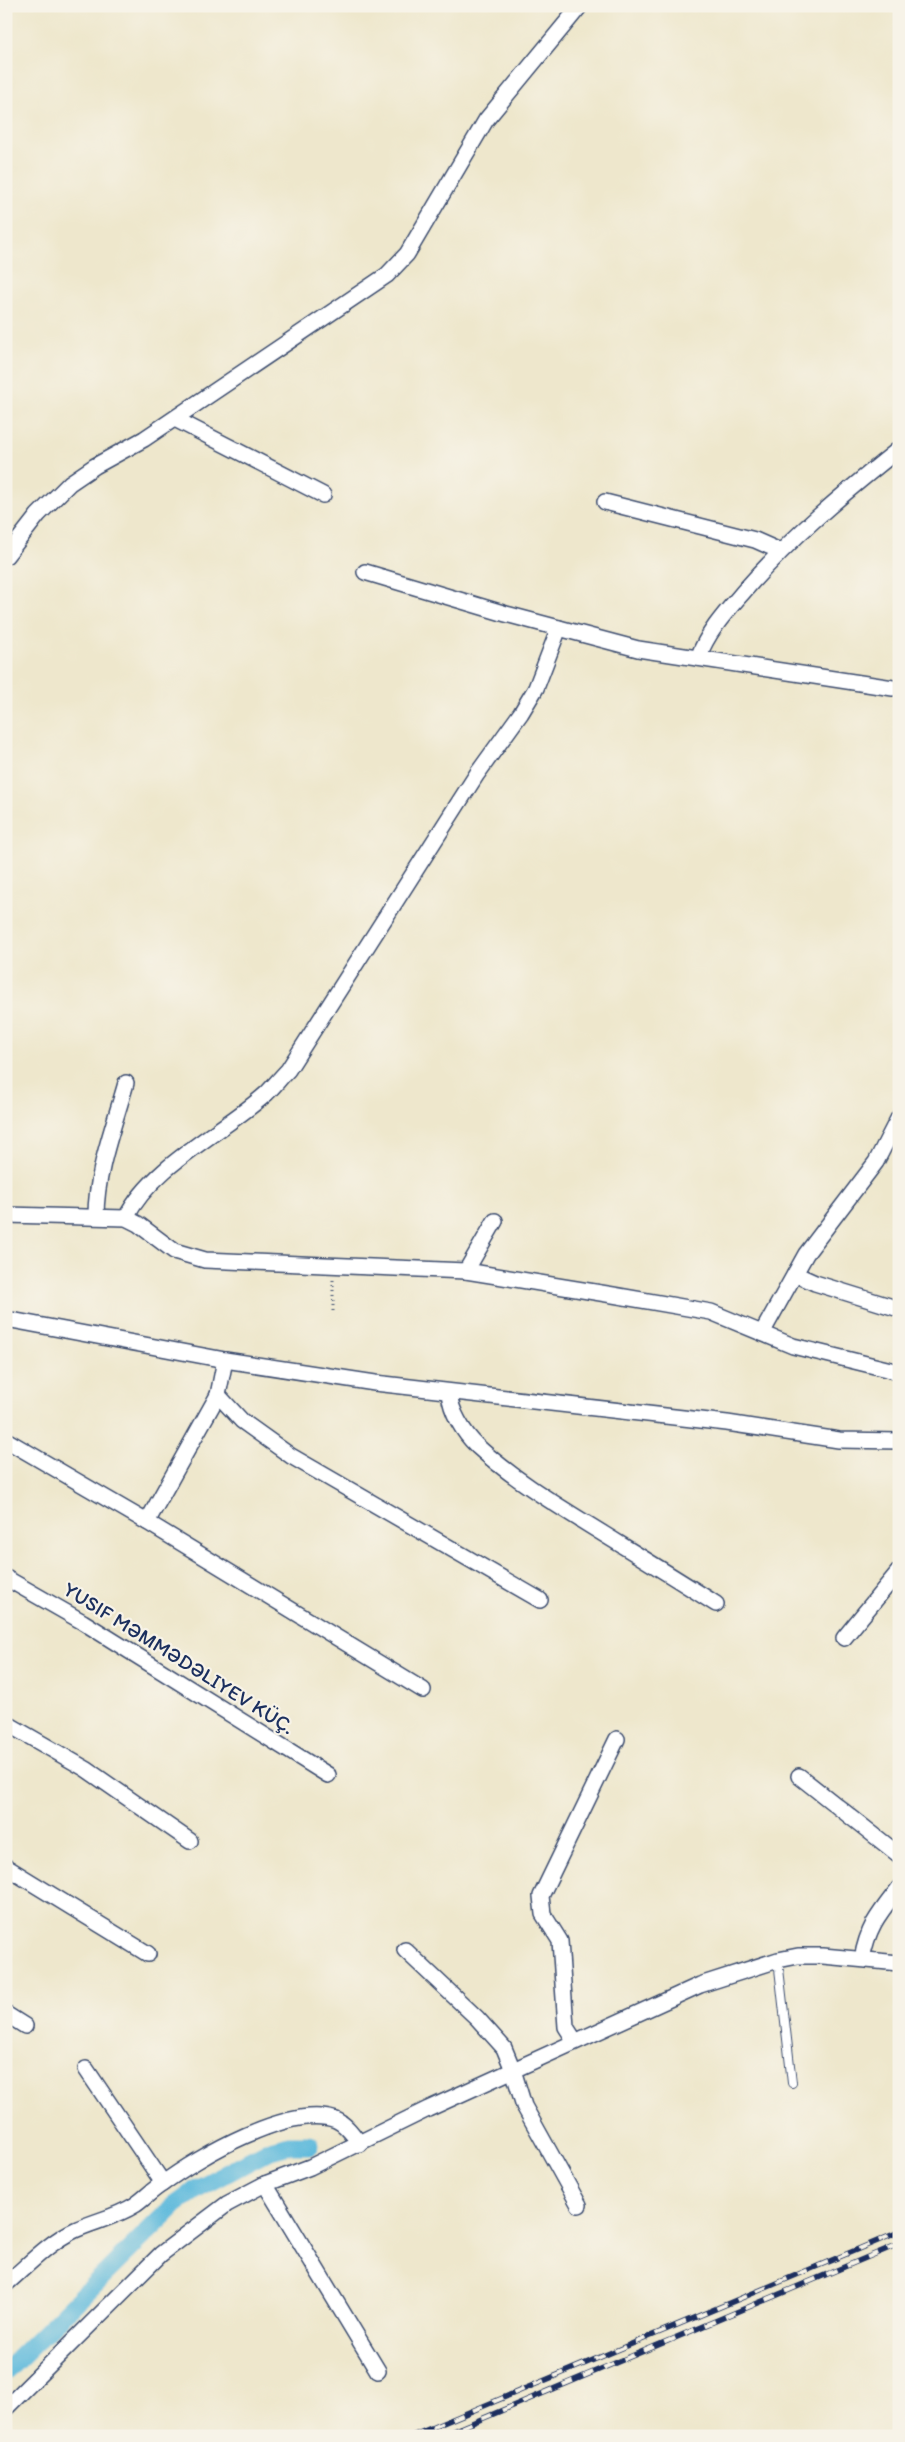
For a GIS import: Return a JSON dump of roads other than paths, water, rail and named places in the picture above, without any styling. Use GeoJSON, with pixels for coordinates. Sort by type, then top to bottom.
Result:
{"type":"FeatureCollection","features":[{"type":"Feature","properties":{"kind":"street"},"geometry":{"type":"LineString","coordinates":[[6,556],[38,515],[70,483],[175,419],[375,284],[396,266],[414,242],[486,120],[580,6]]}},
{"type":"Feature","properties":{"kind":"street"},"geometry":{"type":"LineString","coordinates":[[175,419],[323,495]]}},
{"type":"Feature","properties":{"kind":"street"},"geometry":{"type":"LineString","coordinates":[[698,658],[704,642],[716,624],[780,551],[844,492],[899,449]]}},
{"type":"Feature","properties":{"kind":"street"},"geometry":{"type":"LineString","coordinates":[[605,502],[754,540],[780,551]]}},
{"type":"Feature","properties":{"kind":"street"},"geometry":{"type":"LineString","coordinates":[[365,572],[629,647],[893,688]]}},
{"type":"Feature","properties":{"kind":"street"},"geometry":{"type":"LineString","coordinates":[[126,1218],[134,1202],[152,1181],[267,1093],[288,1070],[485,761],[521,713],[536,688],[559,628]]}},
{"type":"Feature","properties":{"kind":"street"},"geometry":{"type":"LineString","coordinates":[[96,1216],[96,1196],[100,1178],[126,1083]]}},
{"type":"Feature","properties":{"kind":"street"},"geometry":{"type":"LineString","coordinates":[[762,1333],[806,1254],[876,1162],[899,1117]]}},
{"type":"Feature","properties":{"kind":"street"},"geometry":{"type":"LineString","coordinates":[[6,1216],[126,1218],[142,1226],[174,1251],[205,1260],[333,1267],[466,1271],[711,1312],[793,1346],[899,1372]]}},
{"type":"Feature","properties":{"kind":"street"},"geometry":{"type":"LineString","coordinates":[[466,1271],[496,1221]]}},
{"type":"Feature","properties":{"kind":"street"},"geometry":{"type":"LineString","coordinates":[[795,1274],[899,1309]]}},
{"type":"Feature","properties":{"kind":"street"},"geometry":{"type":"LineString","coordinates":[[6,1319],[225,1360],[449,1393],[727,1423],[839,1440],[899,1441]]}},
{"type":"Feature","properties":{"kind":"street"},"geometry":{"type":"LineString","coordinates":[[147,1522],[218,1395],[225,1360]]}},
{"type":"Feature","properties":{"kind":"street"},"geometry":{"type":"LineString","coordinates":[[449,1393],[454,1412],[476,1445],[510,1472],[538,1493],[716,1604]]}},
{"type":"Feature","properties":{"kind":"street"},"geometry":{"type":"LineString","coordinates":[[218,1395],[242,1420],[291,1456],[540,1600]]}},
{"type":"Feature","properties":{"kind":"street"},"geometry":{"type":"LineString","coordinates":[[6,1440],[147,1522],[423,1690]]}},
{"type":"Feature","properties":{"kind":"street"},"geometry":{"type":"LineString","coordinates":[[844,1638],[899,1571]]}},
{"type":"Feature","properties":{"kind":"street","name":"YUSIF MƏMMƏDƏLIYEV KÜÇ."},"geometry":{"type":"LineString","coordinates":[[6,1578],[83,1622],[328,1775]]}},
{"type":"Feature","properties":{"kind":"street"},"geometry":{"type":"LineString","coordinates":[[6,1723],[86,1769],[190,1841]]}},
{"type":"Feature","properties":{"kind":"street"},"geometry":{"type":"LineString","coordinates":[[575,2041],[566,2027],[560,1941],[543,1914],[541,1896],[618,1739]]}},
{"type":"Feature","properties":{"kind":"street"},"geometry":{"type":"LineString","coordinates":[[799,1776],[899,1855]]}},
{"type":"Feature","properties":{"kind":"street"},"geometry":{"type":"LineString","coordinates":[[6,1867],[148,1954]]}},
{"type":"Feature","properties":{"kind":"street"},"geometry":{"type":"LineString","coordinates":[[862,1959],[866,1936],[873,1922],[899,1888]]}},
{"type":"Feature","properties":{"kind":"street"},"geometry":{"type":"LineString","coordinates":[[405,1950],[477,2018],[504,2048],[524,2106],[579,2206]]}},
{"type":"Feature","properties":{"kind":"street"},"geometry":{"type":"LineString","coordinates":[[6,2408],[161,2254],[227,2204],[265,2184],[310,2167],[575,2041],[700,1985],[778,1960],[798,1956],[899,1963]]}},
{"type":"Feature","properties":{"kind":"street"},"geometry":{"type":"LineString","coordinates":[[6,2014],[25,2026]]}},
{"type":"Feature","properties":{"kind":"street"},"geometry":{"type":"LineString","coordinates":[[86,2069],[163,2183]]}},
{"type":"Feature","properties":{"kind":"street"},"geometry":{"type":"LineString","coordinates":[[6,2284],[50,2245],[75,2230],[117,2216],[137,2204],[163,2183],[229,2143],[262,2129],[297,2119],[318,2116],[337,2121],[352,2132],[360,2144]]}},
{"type":"Feature","properties":{"kind":"street"},"geometry":{"type":"LineString","coordinates":[[265,2184],[378,2371]]}},
{"type":"Feature","properties":{"kind":"lane"},"geometry":{"type":"LineString","coordinates":[[778,1960],[792,2084]]}},
{"type":"Feature","properties":{"kind":"waterway"},"geometry":{"type":"LineString","coordinates":[[6,2371],[176,2204],[197,2189],[270,2150],[289,2145],[310,2145]]}},
{"type":"Feature","properties":{"kind":"railway"},"geometry":{"type":"LineString","coordinates":[[412,2436],[899,2232]]}},
{"type":"Feature","properties":{"kind":"railway"},"geometry":{"type":"LineString","coordinates":[[441,2436],[899,2244]]}}]}
